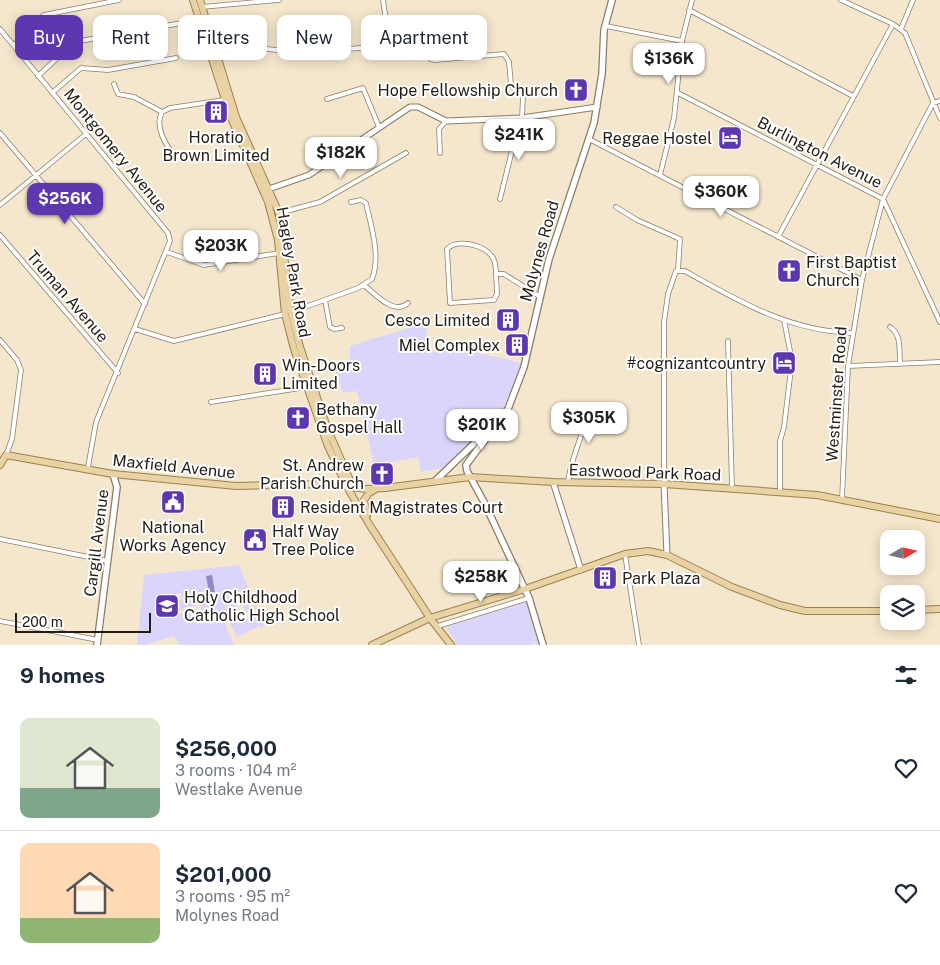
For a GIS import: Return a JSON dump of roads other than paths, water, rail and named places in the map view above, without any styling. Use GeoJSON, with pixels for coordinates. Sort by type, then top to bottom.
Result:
{"type":"FeatureCollection","features":[{"type":"Feature","properties":{"kind":"main road","name":"Hagley Park Road"},"geometry":{"type":"LineString","coordinates":[[193,0],[198,15]]}},
{"type":"Feature","properties":{"kind":"main road","name":"Hagley Park Road"},"geometry":{"type":"LineString","coordinates":[[200,0],[205,15]]}},
{"type":"Feature","properties":{"kind":"main road","name":"Molynes Road"},"geometry":{"type":"LineString","coordinates":[[434,481],[482,436],[511,402],[528,353],[539,296],[589,139],[597,107],[606,26],[612,0]]}},
{"type":"Feature","properties":{"kind":"main road","name":"Hagley Park Road"},"geometry":{"type":"LineString","coordinates":[[212,60],[224,100],[279,213],[284,242],[288,313],[317,401],[350,487]]}},
{"type":"Feature","properties":{"kind":"main road","name":"Hagley Park Road"},"geometry":{"type":"LineString","coordinates":[[219,60],[236,117],[267,190],[288,313],[307,387],[327,444],[370,524],[430,618],[438,626],[450,645]]}},
{"type":"Feature","properties":{"kind":"main road"},"geometry":{"type":"LineString","coordinates":[[511,402],[497,425],[467,462],[466,468],[529,598],[541,644]]}},
{"type":"Feature","properties":{"kind":"main road"},"geometry":{"type":"LineString","coordinates":[[0,465],[3,454]]}},
{"type":"Feature","properties":{"kind":"main road","name":"Maxfield Avenue"},"geometry":{"type":"LineString","coordinates":[[3,454],[113,474],[236,486],[330,484],[350,487]]}},
{"type":"Feature","properties":{"kind":"main road","name":"Cargill Avenue"},"geometry":{"type":"LineString","coordinates":[[97,642],[109,561],[117,483],[113,474]]}},
{"type":"Feature","properties":{"kind":"main road","name":"Eastwood Park Road"},"geometry":{"type":"LineString","coordinates":[[350,487],[376,489],[470,477],[568,483],[664,484],[780,492],[842,499],[940,520]]}},
{"type":"Feature","properties":{"kind":"main road"},"geometry":{"type":"LineString","coordinates":[[370,524],[364,500],[369,493],[376,489]]}},
{"type":"Feature","properties":{"kind":"main road"},"geometry":{"type":"LineString","coordinates":[[372,645],[430,618],[525,590],[625,554],[648,551],[667,555],[732,587],[780,605],[806,611],[880,611]]}},
{"type":"Feature","properties":{"kind":"main road"},"geometry":{"type":"LineString","coordinates":[[925,610],[940,609]]}},
{"type":"Feature","properties":{"kind":"street"},"geometry":{"type":"LineString","coordinates":[[14,45],[44,15],[119,0]]}},
{"type":"Feature","properties":{"kind":"street"},"geometry":{"type":"LineString","coordinates":[[202,7],[279,0]]}},
{"type":"Feature","properties":{"kind":"street"},"geometry":{"type":"LineString","coordinates":[[267,49],[298,52],[377,47],[386,41],[388,35],[383,0]]}},
{"type":"Feature","properties":{"kind":"street"},"geometry":{"type":"LineString","coordinates":[[660,175],[678,93],[682,41],[692,0]]}},
{"type":"Feature","properties":{"kind":"street"},"geometry":{"type":"LineString","coordinates":[[841,0],[901,29],[908,39],[940,118]]}},
{"type":"Feature","properties":{"kind":"street"},"geometry":{"type":"LineString","coordinates":[[901,29],[913,0]]}},
{"type":"Feature","properties":{"kind":"street"},"geometry":{"type":"LineString","coordinates":[[689,10],[853,96]]}},
{"type":"Feature","properties":{"kind":"street"},"geometry":{"type":"LineString","coordinates":[[38,76],[68,48],[80,41],[178,24]]}},
{"type":"Feature","properties":{"kind":"street"},"geometry":{"type":"LineString","coordinates":[[778,237],[893,24]]}},
{"type":"Feature","properties":{"kind":"street"},"geometry":{"type":"LineString","coordinates":[[606,26],[682,41]]}},
{"type":"Feature","properties":{"kind":"street","name":"Montgomery Avenue"},"geometry":{"type":"LineString","coordinates":[[0,29],[168,233],[170,241],[118,373],[96,422],[88,466]]}},
{"type":"Feature","properties":{"kind":"street"},"geometry":{"type":"LineString","coordinates":[[487,55],[504,54],[509,62],[511,85],[523,96],[521,118],[500,199]]}},
{"type":"Feature","properties":{"kind":"street"},"geometry":{"type":"LineString","coordinates":[[52,93],[81,68],[108,70],[176,58]]}},
{"type":"Feature","properties":{"kind":"street"},"geometry":{"type":"LineString","coordinates":[[114,84],[118,94],[134,97],[162,112]]}},
{"type":"Feature","properties":{"kind":"street"},"geometry":{"type":"LineString","coordinates":[[327,99],[363,88],[379,127]]}},
{"type":"Feature","properties":{"kind":"street","name":"Burlington Avenue"},"geometry":{"type":"LineString","coordinates":[[678,93],[883,199],[940,322]]}},
{"type":"Feature","properties":{"kind":"street"},"geometry":{"type":"LineString","coordinates":[[175,157],[162,134],[159,121],[162,112],[170,108],[224,100]]}},
{"type":"Feature","properties":{"kind":"street"},"geometry":{"type":"LineString","coordinates":[[933,103],[940,102]]}},
{"type":"Feature","properties":{"kind":"street","name":"Westminster Road"},"geometry":{"type":"LineString","coordinates":[[842,499],[848,366],[862,280],[883,199],[933,103]]}},
{"type":"Feature","properties":{"kind":"street"},"geometry":{"type":"LineString","coordinates":[[267,190],[309,175],[406,109],[414,107],[446,121],[521,118],[597,107]]}},
{"type":"Feature","properties":{"kind":"street"},"geometry":{"type":"LineString","coordinates":[[440,153],[439,129],[446,121]]}},
{"type":"Feature","properties":{"kind":"street"},"geometry":{"type":"LineString","coordinates":[[0,133],[34,176],[145,304]]}},
{"type":"Feature","properties":{"kind":"street"},"geometry":{"type":"LineString","coordinates":[[0,205],[86,134]]}},
{"type":"Feature","properties":{"kind":"street"},"geometry":{"type":"LineString","coordinates":[[589,139],[862,280]]}},
{"type":"Feature","properties":{"kind":"street"},"geometry":{"type":"LineString","coordinates":[[319,145],[330,161]]}},
{"type":"Feature","properties":{"kind":"street"},"geometry":{"type":"LineString","coordinates":[[279,213],[320,202],[406,153]]}},
{"type":"Feature","properties":{"kind":"street"},"geometry":{"type":"LineString","coordinates":[[135,329],[174,341],[288,313],[364,285],[372,279],[374,270],[372,231],[365,201],[351,202]]}},
{"type":"Feature","properties":{"kind":"street"},"geometry":{"type":"LineString","coordinates":[[616,207],[637,220],[680,239],[678,270],[675,273],[668,294],[664,322],[664,484],[667,555]]}},
{"type":"Feature","properties":{"kind":"street","name":"Truman Avenue"},"geometry":{"type":"LineString","coordinates":[[0,235],[118,373]]}},
{"type":"Feature","properties":{"kind":"street"},"geometry":{"type":"LineString","coordinates":[[469,244],[485,250],[494,258],[496,274],[497,298],[494,300],[450,303],[446,249],[451,245],[469,244]]}},
{"type":"Feature","properties":{"kind":"street"},"geometry":{"type":"LineString","coordinates":[[167,252],[201,265],[279,253]]}},
{"type":"Feature","properties":{"kind":"street"},"geometry":{"type":"LineString","coordinates":[[678,270],[685,270],[754,308],[811,330],[852,333]]}},
{"type":"Feature","properties":{"kind":"street"},"geometry":{"type":"LineString","coordinates":[[496,274],[507,275],[539,296]]}},
{"type":"Feature","properties":{"kind":"street"},"geometry":{"type":"LineString","coordinates":[[364,285],[393,307],[401,307],[408,303]]}},
{"type":"Feature","properties":{"kind":"street"},"geometry":{"type":"LineString","coordinates":[[324,300],[330,327],[334,329],[342,328]]}},
{"type":"Feature","properties":{"kind":"street"},"geometry":{"type":"LineString","coordinates":[[780,492],[780,441],[784,427],[792,361],[784,320]]}},
{"type":"Feature","properties":{"kind":"street"},"geometry":{"type":"LineString","coordinates":[[890,327],[897,336],[900,364]]}},
{"type":"Feature","properties":{"kind":"street"},"geometry":{"type":"LineString","coordinates":[[0,340],[18,360],[21,370],[12,439],[3,454]]}},
{"type":"Feature","properties":{"kind":"street"},"geometry":{"type":"LineString","coordinates":[[728,341],[732,489]]}},
{"type":"Feature","properties":{"kind":"street"},"geometry":{"type":"LineString","coordinates":[[848,366],[940,362]]}},
{"type":"Feature","properties":{"kind":"street"},"geometry":{"type":"LineString","coordinates":[[211,402],[307,387]]}},
{"type":"Feature","properties":{"kind":"street"},"geometry":{"type":"LineString","coordinates":[[568,483],[570,463],[585,426],[584,405]]}},
{"type":"Feature","properties":{"kind":"street"},"geometry":{"type":"LineString","coordinates":[[553,482],[581,570]]}},
{"type":"Feature","properties":{"kind":"street"},"geometry":{"type":"LineString","coordinates":[[0,539],[109,561]]}},
{"type":"Feature","properties":{"kind":"street"},"geometry":{"type":"LineString","coordinates":[[625,554],[639,645]]}},
{"type":"Feature","properties":{"kind":"street"},"geometry":{"type":"LineString","coordinates":[[438,626],[529,598]]}},
{"type":"Feature","properties":{"kind":"street"},"geometry":{"type":"LineString","coordinates":[[0,621],[97,642]]}},
{"type":"Feature","properties":{"kind":"place","name":"Hope Fellowship Church"},"geometry":{"type":"Point","coordinates":[576,90]}},
{"type":"Feature","properties":{"kind":"place","name":"Horatio Brown Limited"},"geometry":{"type":"Point","coordinates":[216,112]}},
{"type":"Feature","properties":{"kind":"place","name":"Reggae Hostel"},"geometry":{"type":"Point","coordinates":[730,138]}},
{"type":"Feature","properties":{"kind":"place","name":"First Baptist Church"},"geometry":{"type":"Point","coordinates":[789,271]}},
{"type":"Feature","properties":{"kind":"place","name":"Cesco Limited"},"geometry":{"type":"Point","coordinates":[508,320]}},
{"type":"Feature","properties":{"kind":"place","name":"Miel Complex"},"geometry":{"type":"Point","coordinates":[517,345]}},
{"type":"Feature","properties":{"kind":"place","name":"#cognizantcountry"},"geometry":{"type":"Point","coordinates":[784,363]}},
{"type":"Feature","properties":{"kind":"place","name":"Win-Doors Limited"},"geometry":{"type":"Point","coordinates":[265,374]}},
{"type":"Feature","properties":{"kind":"place","name":"Bethany Gospel Hall"},"geometry":{"type":"Point","coordinates":[298,418]}},
{"type":"Feature","properties":{"kind":"place","name":"St. Andrew Parish Church"},"geometry":{"type":"Point","coordinates":[382,474]}},
{"type":"Feature","properties":{"kind":"place","name":"National Works Agency"},"geometry":{"type":"Point","coordinates":[173,502]}},
{"type":"Feature","properties":{"kind":"place","name":"Resident Magistrates Court"},"geometry":{"type":"Point","coordinates":[283,507]}},
{"type":"Feature","properties":{"kind":"place","name":"Half Way Tree Police"},"geometry":{"type":"Point","coordinates":[255,540]}},
{"type":"Feature","properties":{"kind":"place","name":"Park Plaza"},"geometry":{"type":"Point","coordinates":[605,578]}},
{"type":"Feature","properties":{"kind":"place","name":"Holy Childhood Catholic High School"},"geometry":{"type":"Point","coordinates":[167,606]}}]}
